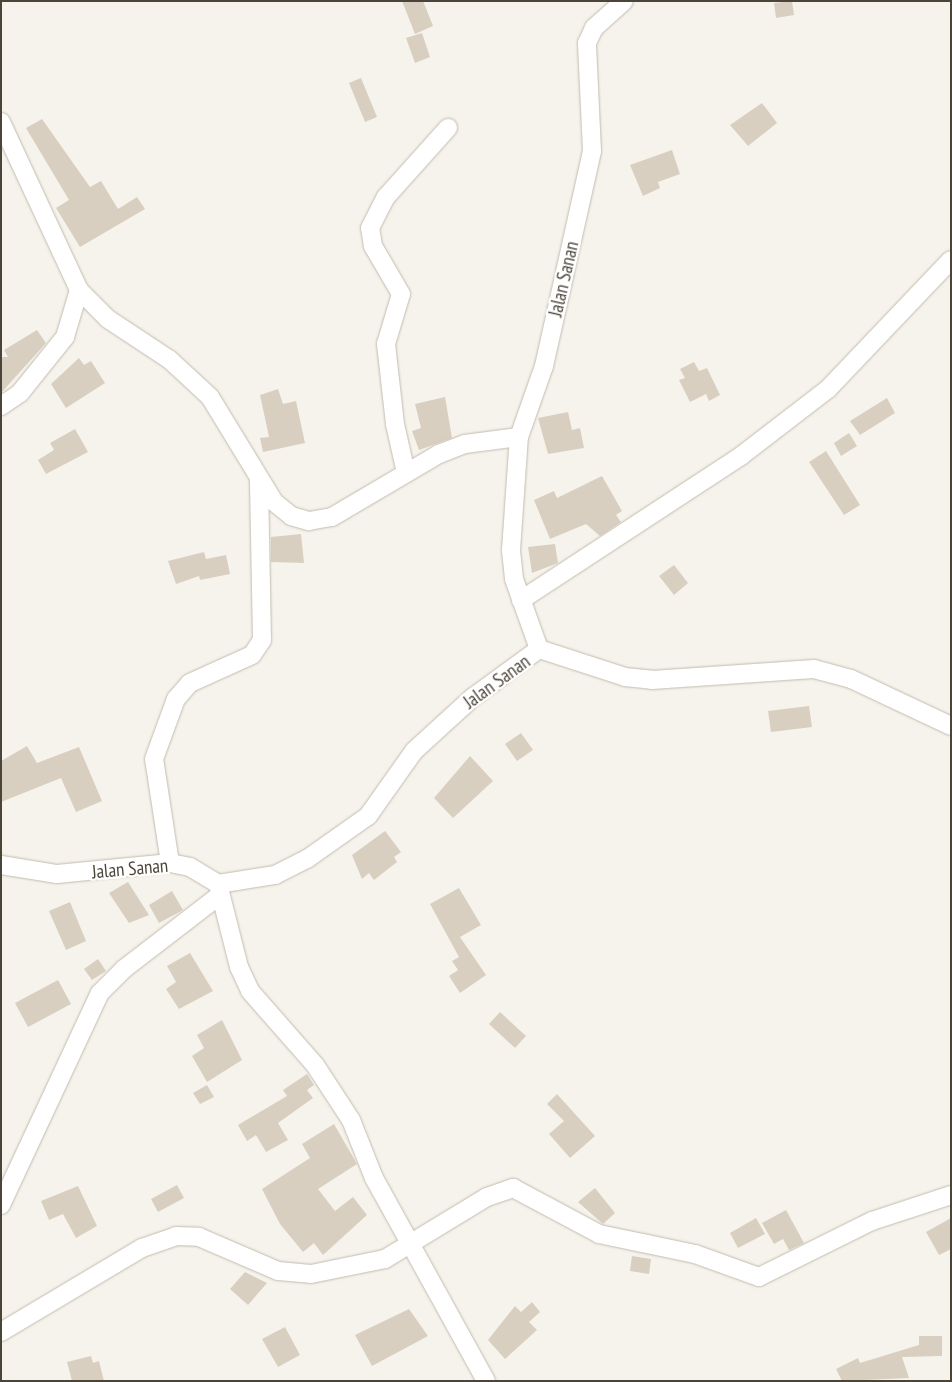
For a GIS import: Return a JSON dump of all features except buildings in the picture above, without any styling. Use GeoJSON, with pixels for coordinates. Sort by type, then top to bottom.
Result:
{"type":"FeatureCollection","features":[{"type":"Feature","properties":{"kind":"street","name":"Jalan Sanan"},"geometry":{"type":"LineString","coordinates":[[1,865],[57,874],[170,863],[190,867],[219,889],[275,875],[342,836],[379,804],[414,751],[472,698],[539,649],[521,600],[511,550],[519,437],[544,366],[592,151],[587,43],[594,28],[624,1]]}},
{"type":"Feature","properties":{"kind":"street"},"geometry":{"type":"LineString","coordinates":[[1,122],[79,290],[108,319],[170,360],[210,396],[274,502],[291,516],[319,521],[355,507],[406,473],[465,444],[519,437]]}},
{"type":"Feature","properties":{"kind":"street"},"geometry":{"type":"LineString","coordinates":[[406,473],[395,424],[386,344],[401,294],[373,246],[370,228],[386,197],[448,128]]}},
{"type":"Feature","properties":{"kind":"street"},"geometry":{"type":"LineString","coordinates":[[521,600],[741,456],[828,389],[951,260]]}},
{"type":"Feature","properties":{"kind":"street"},"geometry":{"type":"LineString","coordinates":[[1,406],[20,393],[65,337],[79,290]]}},
{"type":"Feature","properties":{"kind":"street"},"geometry":{"type":"LineString","coordinates":[[170,863],[154,759],[176,699],[190,682],[252,655],[262,640],[259,479]]}},
{"type":"Feature","properties":{"kind":"street"},"geometry":{"type":"LineString","coordinates":[[539,649],[625,677],[652,680],[814,669],[851,680],[951,726]]}},
{"type":"Feature","properties":{"kind":"street"},"geometry":{"type":"LineString","coordinates":[[1,1205],[100,993],[124,969],[219,889],[238,967],[250,991],[315,1066],[339,1100],[410,1243],[486,1381]]}},
{"type":"Feature","properties":{"kind":"street"},"geometry":{"type":"LineString","coordinates":[[1,1332],[142,1248],[176,1236],[199,1237],[295,1274],[373,1264],[487,1197],[513,1188],[599,1234],[695,1254],[759,1277],[872,1221],[951,1195]]}}]}
